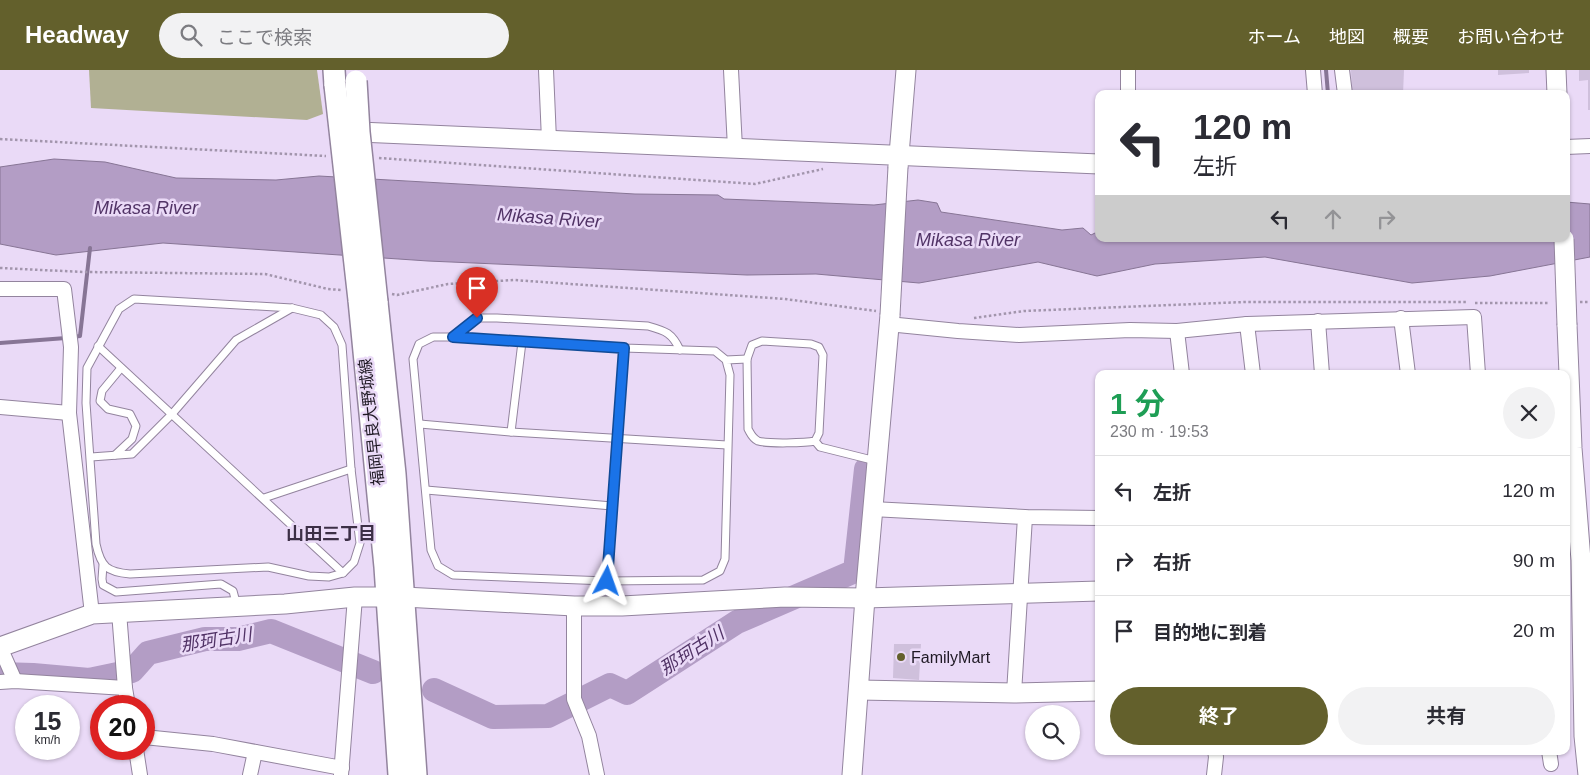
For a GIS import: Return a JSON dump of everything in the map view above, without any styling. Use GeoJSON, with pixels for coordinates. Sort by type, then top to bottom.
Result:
{"type":"FeatureCollection","features":[{"type":"Feature","properties":{"kind":"main road","name":"福岡早良大野城線"},"geometry":{"type":"LineString","coordinates":[[345,77],[359,132],[368,297]]}},
{"type":"Feature","properties":{"kind":"main road","name":"福岡早良大野城線"},"geometry":{"type":"LineString","coordinates":[[345,77],[368,297],[395,597],[416,775]]}},
{"type":"Feature","properties":{"kind":"main road","name":"福岡早良大野城線"},"geometry":{"type":"LineString","coordinates":[[395,597],[399,775]]}},
{"type":"Feature","properties":{"kind":"street"},"geometry":{"type":"LineString","coordinates":[[546,70],[549,140]]}},
{"type":"Feature","properties":{"kind":"street"},"geometry":{"type":"LineString","coordinates":[[732,70],[734,148]]}},
{"type":"Feature","properties":{"kind":"street"},"geometry":{"type":"LineString","coordinates":[[852,775],[906,70]]}},
{"type":"Feature","properties":{"kind":"street"},"geometry":{"type":"LineString","coordinates":[[1128,70],[1128,90]]}},
{"type":"Feature","properties":{"kind":"street"},"geometry":{"type":"LineString","coordinates":[[1313,70],[1315,90]]}},
{"type":"Feature","properties":{"kind":"street"},"geometry":{"type":"LineString","coordinates":[[1342,70],[1344,90]]}},
{"type":"Feature","properties":{"kind":"street"},"geometry":{"type":"LineString","coordinates":[[1556,70],[1557,90]]}},
{"type":"Feature","properties":{"kind":"street"},"geometry":{"type":"LineString","coordinates":[[359,132],[734,148],[899,162],[1095,164]]}},
{"type":"Feature","properties":{"kind":"street"},"geometry":{"type":"LineString","coordinates":[[1570,147],[1590,146]]}},
{"type":"Feature","properties":{"kind":"street"},"geometry":{"type":"LineString","coordinates":[[1564,242],[1569,370]]}},
{"type":"Feature","properties":{"kind":"street"},"geometry":{"type":"LineString","coordinates":[[0,289],[64,289],[71,347],[69,413],[92,614]]}},
{"type":"Feature","properties":{"kind":"street"},"geometry":{"type":"LineString","coordinates":[[886,317],[1019,335],[1130,330],[1177,331],[1247,324],[1474,317],[1478,370]]}},
{"type":"Feature","properties":{"kind":"street"},"geometry":{"type":"LineString","coordinates":[[1401,318],[1408,370]]}},
{"type":"Feature","properties":{"kind":"street"},"geometry":{"type":"LineString","coordinates":[[1318,321],[1322,370]]}},
{"type":"Feature","properties":{"kind":"street"},"geometry":{"type":"LineString","coordinates":[[1247,324],[1253,370]]}},
{"type":"Feature","properties":{"kind":"street"},"geometry":{"type":"LineString","coordinates":[[1177,331],[1182,370]]}},
{"type":"Feature","properties":{"kind":"street"},"geometry":{"type":"LineString","coordinates":[[1570,399],[1579,560],[1580,680],[1588,775]]}},
{"type":"Feature","properties":{"kind":"street"},"geometry":{"type":"LineString","coordinates":[[0,407],[69,413]]}},
{"type":"Feature","properties":{"kind":"street"},"geometry":{"type":"LineString","coordinates":[[872,509],[1025,517],[1095,518]]}},
{"type":"Feature","properties":{"kind":"street"},"geometry":{"type":"LineString","coordinates":[[1014,693],[1025,517]]}},
{"type":"Feature","properties":{"kind":"street"},"geometry":{"type":"LineString","coordinates":[[15,681],[0,647],[92,614],[395,597],[574,606],[622,606],[784,598],[865,598],[1095,591]]}},
{"type":"Feature","properties":{"kind":"street"},"geometry":{"type":"LineString","coordinates":[[155,738],[213,744],[342,772],[355,598]]}},
{"type":"Feature","properties":{"kind":"street"},"geometry":{"type":"LineString","coordinates":[[574,606],[574,699],[589,736],[598,775]]}},
{"type":"Feature","properties":{"kind":"street"},"geometry":{"type":"LineString","coordinates":[[119,612],[126,695]]}},
{"type":"Feature","properties":{"kind":"street"},"geometry":{"type":"LineString","coordinates":[[0,682],[15,681],[125,688]]}},
{"type":"Feature","properties":{"kind":"street"},"geometry":{"type":"LineString","coordinates":[[859,690],[1014,693],[1095,691]]}},
{"type":"Feature","properties":{"kind":"street"},"geometry":{"type":"LineString","coordinates":[[250,775],[255,752]]}},
{"type":"Feature","properties":{"kind":"street"},"geometry":{"type":"LineString","coordinates":[[1214,775],[1215,755]]}},
{"type":"Feature","properties":{"kind":"street"},"geometry":{"type":"LineString","coordinates":[[138,760],[140,775]]}},
{"type":"Feature","properties":{"kind":"lane"},"geometry":{"type":"LineString","coordinates":[[103,565],[117,573],[130,574],[268,566],[309,576],[329,577],[343,572],[354,562],[360,543],[351,468],[342,345],[334,327],[321,315],[292,308],[134,299],[119,309],[87,368],[86,403],[96,544],[103,565],[103,585],[116,592],[220,584],[233,592],[238,606]]}},
{"type":"Feature","properties":{"kind":"lane"},"geometry":{"type":"LineString","coordinates":[[91,457],[132,454],[172,414],[236,340],[292,308]]}},
{"type":"Feature","properties":{"kind":"lane"},"geometry":{"type":"LineString","coordinates":[[453,337],[477,318],[648,326],[663,330],[674,338],[680,350]]}},
{"type":"Feature","properties":{"kind":"lane"},"geometry":{"type":"LineString","coordinates":[[433,337],[522,342],[715,351],[726,360],[730,375],[725,559],[720,571],[704,580],[607,581],[453,575],[438,566],[431,550],[413,359],[419,344],[433,337]]}},
{"type":"Feature","properties":{"kind":"lane"},"geometry":{"type":"LineString","coordinates":[[762,341],[811,344],[819,347],[823,355],[819,433],[815,441],[808,443],[759,441],[752,437],[748,429],[747,359],[752,345],[762,341]]}},
{"type":"Feature","properties":{"kind":"lane"},"geometry":{"type":"LineString","coordinates":[[512,432],[522,342]]}},
{"type":"Feature","properties":{"kind":"lane"},"geometry":{"type":"LineString","coordinates":[[98,346],[343,572]]}},
{"type":"Feature","properties":{"kind":"lane"},"geometry":{"type":"LineString","coordinates":[[607,581],[624,348]]}},
{"type":"Feature","properties":{"kind":"lane"},"geometry":{"type":"LineString","coordinates":[[726,360],[747,359]]}},
{"type":"Feature","properties":{"kind":"lane"},"geometry":{"type":"LineString","coordinates":[[116,455],[132,438],[136,426],[130,414],[108,409],[100,401],[102,390],[121,368]]}},
{"type":"Feature","properties":{"kind":"lane"},"geometry":{"type":"LineString","coordinates":[[420,424],[512,432],[727,445]]}},
{"type":"Feature","properties":{"kind":"lane"},"geometry":{"type":"LineString","coordinates":[[815,441],[820,447],[876,461]]}},
{"type":"Feature","properties":{"kind":"lane"},"geometry":{"type":"LineString","coordinates":[[264,498],[351,468]]}},
{"type":"Feature","properties":{"kind":"lane"},"geometry":{"type":"LineString","coordinates":[[426,490],[612,506]]}},
{"type":"Feature","properties":{"kind":"path"},"geometry":{"type":"LineString","coordinates":[[0,139],[334,156]]}},
{"type":"Feature","properties":{"kind":"path"},"geometry":{"type":"LineString","coordinates":[[374,158],[755,184],[828,168]]}},
{"type":"Feature","properties":{"kind":"path"},"geometry":{"type":"LineString","coordinates":[[0,268],[84,272],[265,274],[368,297],[397,295],[448,284],[514,280],[785,299],[886,317]]}},
{"type":"Feature","properties":{"kind":"path"},"geometry":{"type":"LineString","coordinates":[[965,318],[1024,310],[1244,302],[1553,303]]}},
{"type":"Feature","properties":{"kind":"path"},"geometry":{"type":"LineString","coordinates":[[1572,303],[1590,302]]}},
{"type":"Feature","properties":{"kind":"green space"},"geometry":{"type":"Polygon","coordinates":[[[89,70],[317,70],[323,114],[307,120],[91,108],[89,70]]]}},
{"type":"Feature","properties":{"kind":"water","name":"Mikasa River"},"geometry":{"type":"Polygon","coordinates":[[[54,159],[105,162],[176,178],[276,180],[319,176],[635,194],[718,195],[724,199],[874,205],[918,200],[937,203],[941,212],[1062,230],[1083,228],[1091,235],[1095,233],[1095,242],[1570,242],[1570,202],[1590,204],[1590,257],[1490,276],[1412,283],[1265,257],[1155,264],[1097,276],[1038,262],[919,283],[816,274],[747,275],[428,261],[163,243],[56,255],[0,244],[0,167],[54,159]]]}},
{"type":"Feature","properties":{"kind":"building"},"geometry":{"type":"Polygon","coordinates":[[[1351,70],[1404,70],[1403,90],[1352,90],[1351,70]]]}},
{"type":"Feature","properties":{"kind":"building"},"geometry":{"type":"Polygon","coordinates":[[[1498,70],[1529,70],[1529,73],[1498,75],[1498,70]]]}},
{"type":"Feature","properties":{"kind":"building"},"geometry":{"type":"Polygon","coordinates":[[[1579,70],[1590,70],[1590,110],[1588,110],[1588,80],[1579,81],[1579,70]]]}},
{"type":"Feature","properties":{"kind":"building"},"geometry":{"type":"Polygon","coordinates":[[[894,644],[921,644],[919,680],[893,678],[894,644]]]}},
{"type":"Feature","properties":{"kind":"waterway"},"geometry":{"type":"LineString","coordinates":[[1326,70],[1328,90]]}},
{"type":"Feature","properties":{"kind":"waterway"},"geometry":{"type":"LineString","coordinates":[[73,337],[80,336],[90,248]]}},
{"type":"Feature","properties":{"kind":"waterway"},"geometry":{"type":"LineString","coordinates":[[0,343],[66,338]]}},
{"type":"Feature","properties":{"kind":"waterway","name":"那珂古川"},"geometry":{"type":"LineString","coordinates":[[434,690],[493,717],[548,716],[610,685],[627,693],[737,622],[855,571],[866,469]]}},
{"type":"Feature","properties":{"kind":"waterway","name":"那珂古川"},"geometry":{"type":"LineString","coordinates":[[0,674],[89,680],[132,671],[148,653],[205,639],[238,639],[271,631],[373,672]]}},
{"type":"Feature","properties":{"kind":"place","name":"FamilyMart"},"geometry":{"type":"Point","coordinates":[901,657]}},
{"type":"Feature","properties":{"kind":"district","name":"山田三丁目"},"geometry":{"type":"Point","coordinates":[331,534]}},
{"type":"Feature","properties":{"kind":"route"},"geometry":{"type":"LineString","coordinates":[[477,318],[453,337],[624,348],[607,581]]}}]}
